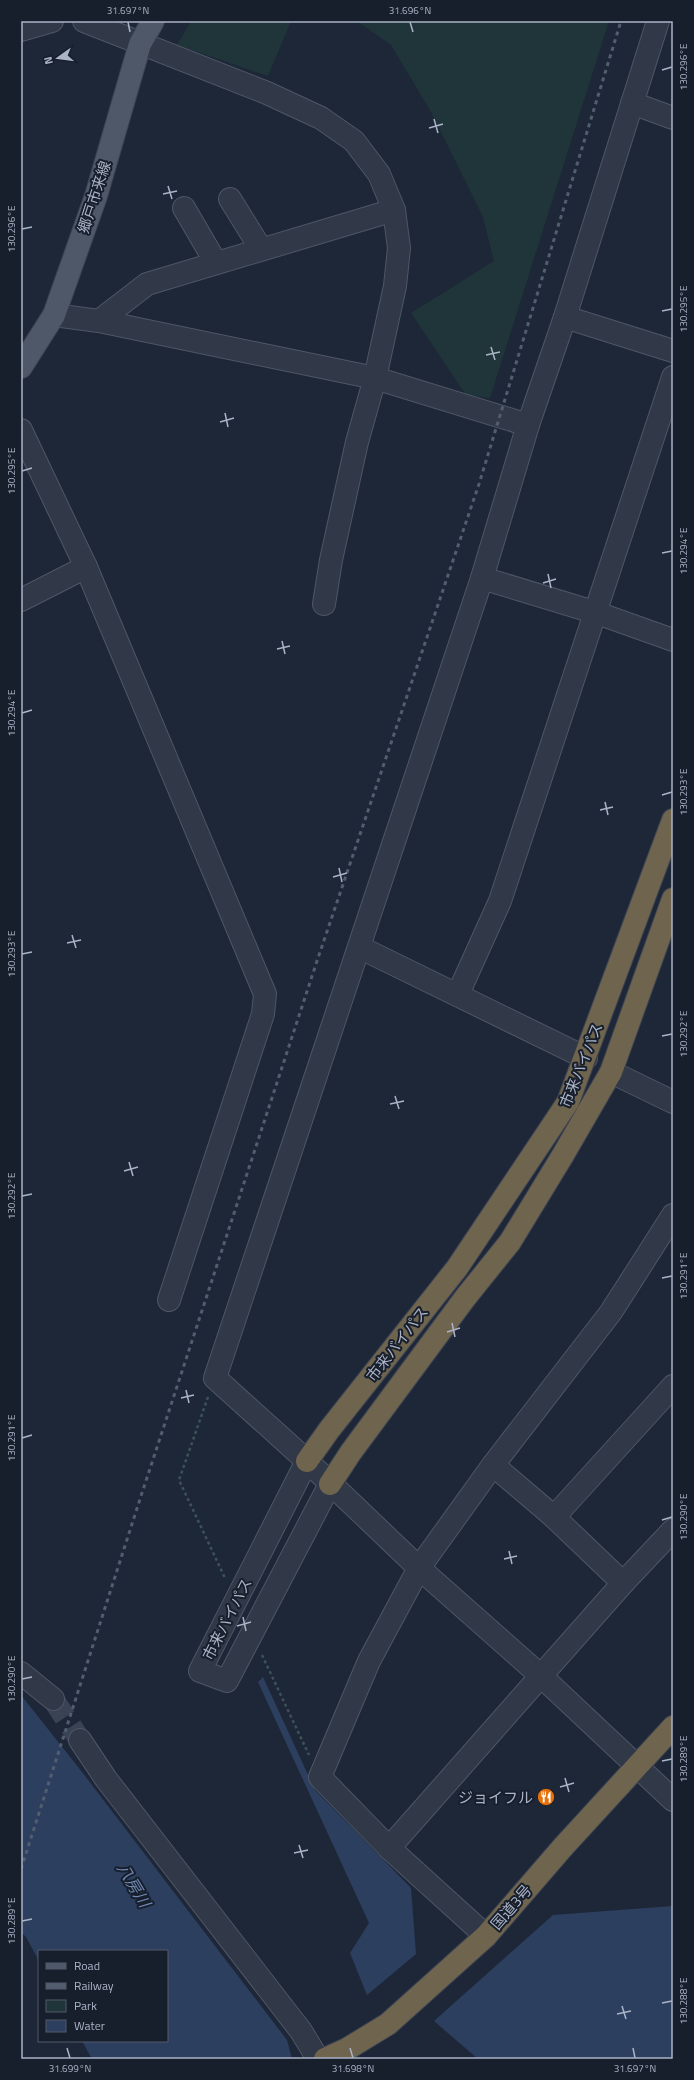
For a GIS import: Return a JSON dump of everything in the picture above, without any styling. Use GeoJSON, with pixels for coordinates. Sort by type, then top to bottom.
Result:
{"type":"FeatureCollection","features":[{"type":"Feature","properties":{"kind":"highway","name":"市来バイパス"},"geometry":{"type":"LineString","coordinates":[[307,1461],[334,1424],[457,1268],[568,1102],[586,1058],[673,820]]}},
{"type":"Feature","properties":{"kind":"highway","name":"市来バイパス"},"geometry":{"type":"LineString","coordinates":[[330,1484],[351,1452],[465,1298],[510,1242],[563,1155],[611,1072],[673,898]]}},
{"type":"Feature","properties":{"kind":"highway","name":"国道3号"},"geometry":{"type":"LineString","coordinates":[[325,2059],[347,2049],[388,2024],[482,1939],[562,1847],[673,1728]]}},
{"type":"Feature","properties":{"kind":"main road","name":"郷戸市来線"},"geometry":{"type":"LineString","coordinates":[[21,367],[54,315],[96,196],[140,44],[153,21]]}},
{"type":"Feature","properties":{"kind":"street"},"geometry":{"type":"LineString","coordinates":[[21,30],[52,21]]}},
{"type":"Feature","properties":{"kind":"street"},"geometry":{"type":"LineString","coordinates":[[84,21],[268,93],[321,118],[354,141],[379,174],[394,210],[399,248],[395,286],[375,378],[357,442],[331,560],[324,604]]}},
{"type":"Feature","properties":{"kind":"street"},"geometry":{"type":"LineString","coordinates":[[658,21],[565,317],[528,425],[482,578],[215,1378],[307,1461],[419,1568],[541,1676],[673,1800]]}},
{"type":"Feature","properties":{"kind":"street"},"geometry":{"type":"LineString","coordinates":[[632,103],[673,118]]}},
{"type":"Feature","properties":{"kind":"street"},"geometry":{"type":"LineString","coordinates":[[230,199],[261,249]]}},
{"type":"Feature","properties":{"kind":"street"},"geometry":{"type":"LineString","coordinates":[[184,208],[216,263]]}},
{"type":"Feature","properties":{"kind":"street"},"geometry":{"type":"LineString","coordinates":[[99,321],[147,284],[394,210]]}},
{"type":"Feature","properties":{"kind":"street"},"geometry":{"type":"LineString","coordinates":[[54,315],[99,321],[375,378],[528,425]]}},
{"type":"Feature","properties":{"kind":"street"},"geometry":{"type":"LineString","coordinates":[[565,317],[673,350]]}},
{"type":"Feature","properties":{"kind":"street"},"geometry":{"type":"LineString","coordinates":[[458,994],[500,900],[597,612],[673,377]]}},
{"type":"Feature","properties":{"kind":"street"},"geometry":{"type":"LineString","coordinates":[[21,430],[86,567],[265,994],[263,1014],[169,1300]]}},
{"type":"Feature","properties":{"kind":"street"},"geometry":{"type":"LineString","coordinates":[[21,600],[86,567]]}},
{"type":"Feature","properties":{"kind":"street"},"geometry":{"type":"LineString","coordinates":[[482,578],[597,612],[673,640]]}},
{"type":"Feature","properties":{"kind":"street"},"geometry":{"type":"LineString","coordinates":[[359,947],[458,994],[586,1058]]}},
{"type":"Feature","properties":{"kind":"street"},"geometry":{"type":"LineString","coordinates":[[611,1072],[673,1102]]}},
{"type":"Feature","properties":{"kind":"street"},"geometry":{"type":"LineString","coordinates":[[482,1939],[389,1848],[320,1777],[369,1662],[419,1568],[493,1465],[611,1312],[670,1230]]}},
{"type":"Feature","properties":{"kind":"street"},"geometry":{"type":"LineString","coordinates":[[554,1517],[673,1386]]}},
{"type":"Feature","properties":{"kind":"street","name":"市来バイパス"},"geometry":{"type":"LineString","coordinates":[[307,1461],[200,1671],[227,1681],[330,1484]]}},
{"type":"Feature","properties":{"kind":"street"},"geometry":{"type":"LineString","coordinates":[[493,1465],[554,1517],[623,1582]]}},
{"type":"Feature","properties":{"kind":"street"},"geometry":{"type":"LineString","coordinates":[[389,1848],[623,1582],[673,1530]]}},
{"type":"Feature","properties":{"kind":"street"},"geometry":{"type":"LineString","coordinates":[[21,1673],[53,1699]]}},
{"type":"Feature","properties":{"kind":"street"},"geometry":{"type":"LineString","coordinates":[[80,1740],[106,1779],[301,2031],[318,2059]]}},
{"type":"Feature","properties":{"kind":"path"},"geometry":{"type":"LineString","coordinates":[[211,1548],[179,1480],[215,1378]]}},
{"type":"Feature","properties":{"kind":"path"},"geometry":{"type":"LineString","coordinates":[[259,1650],[320,1777]]}},
{"type":"Feature","properties":{"kind":"green space"},"geometry":{"type":"Polygon","coordinates":[[[191,21],[291,21],[268,76],[177,45],[191,21]]]}},
{"type":"Feature","properties":{"kind":"green space"},"geometry":{"type":"Polygon","coordinates":[[[357,21],[609,21],[490,398],[466,395],[411,313],[494,261],[483,217],[431,112],[391,45],[357,21]]]}},
{"type":"Feature","properties":{"kind":"water"},"geometry":{"type":"Polygon","coordinates":[[[263,1677],[315,1790],[411,1888],[416,1954],[367,1995],[350,1953],[369,1923],[258,1682],[263,1677]]]}},
{"type":"Feature","properties":{"kind":"water","name":"八房川"},"geometry":{"type":"Polygon","coordinates":[[[21,1695],[82,1772],[287,2040],[292,2059],[92,2059],[83,2042],[168,2042],[168,1950],[38,1950],[38,1959],[26,1937],[21,1932],[21,1695]]]}},
{"type":"Feature","properties":{"kind":"water"},"geometry":{"type":"Polygon","coordinates":[[[673,1906],[673,2059],[478,2059],[434,2021],[553,1915],[673,1906]]]}},
{"type":"Feature","properties":{"kind":"tunnel"},"geometry":{"type":"LineString","coordinates":[[53,1699],[80,1740]]}},
{"type":"Feature","properties":{"kind":"railway"},"geometry":{"type":"LineString","coordinates":[[21,1869],[141,1496],[317,961],[479,484],[621,21]]}},
{"type":"Feature","properties":{"kind":"place","name":"ジョイフル"},"geometry":{"type":"Point","coordinates":[546,1797]}}]}
